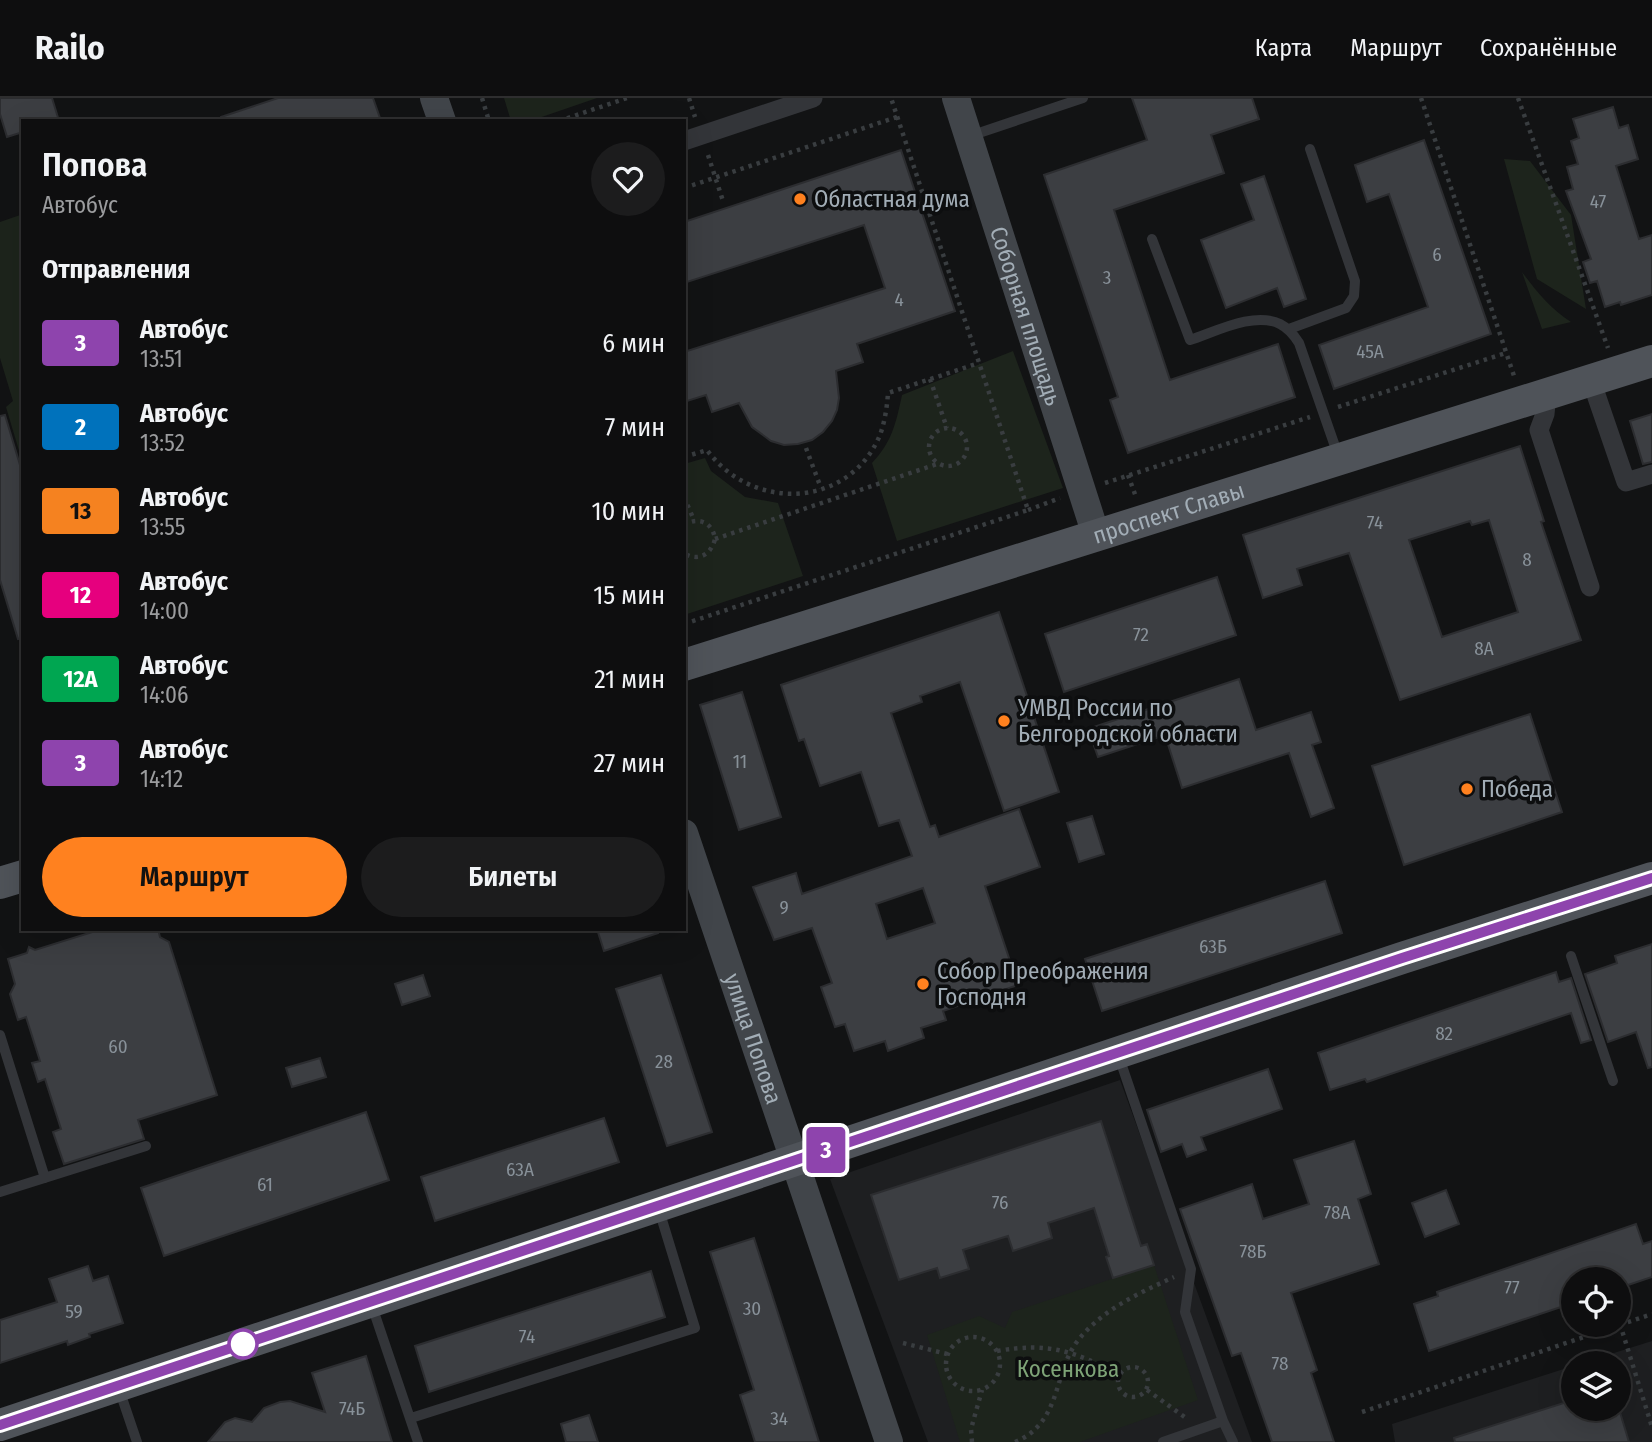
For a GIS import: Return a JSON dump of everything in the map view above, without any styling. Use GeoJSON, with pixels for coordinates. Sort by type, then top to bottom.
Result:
{"type":"FeatureCollection","features":[{"type":"Feature","properties":{"kind":"main road"},"geometry":{"type":"LineString","coordinates":[[434,98],[441,119]]}},
{"type":"Feature","properties":{"kind":"main road","name":"Соборная площадь"},"geometry":{"type":"LineString","coordinates":[[957,98],[1096,535]]}},
{"type":"Feature","properties":{"kind":"main road","name":"проспект Славы"},"geometry":{"type":"LineString","coordinates":[[686,663],[1652,361]]}},
{"type":"Feature","properties":{"kind":"main road","name":"улица Попова"},"geometry":{"type":"LineString","coordinates":[[686,839],[889,1442]]}},
{"type":"Feature","properties":{"kind":"main road"},"geometry":{"type":"LineString","coordinates":[[0,883],[21,877]]}},
{"type":"Feature","properties":{"kind":"main road"},"geometry":{"type":"LineString","coordinates":[[0,1425],[1652,878]]}},
{"type":"Feature","properties":{"kind":"street"},"geometry":{"type":"LineString","coordinates":[[686,140],[813,98]]}},
{"type":"Feature","properties":{"kind":"street"},"geometry":{"type":"LineString","coordinates":[[1604,376],[1626,482],[1652,474]]}},
{"type":"Feature","properties":{"kind":"street"},"geometry":{"type":"LineString","coordinates":[[1535,398],[1545,414],[1539,430],[1590,587]]}},
{"type":"Feature","properties":{"kind":"lane"},"geometry":{"type":"LineString","coordinates":[[969,137],[1083,98]]}},
{"type":"Feature","properties":{"kind":"lane"},"geometry":{"type":"LineString","coordinates":[[1289,329],[1342,311],[1351,303],[1356,290],[1310,149]]}},
{"type":"Feature","properties":{"kind":"lane"},"geometry":{"type":"LineString","coordinates":[[1152,239],[1190,340],[1250,321],[1270,320],[1289,329],[1299,343],[1340,459]]}},
{"type":"Feature","properties":{"kind":"lane"},"geometry":{"type":"LineString","coordinates":[[1571,956],[1613,1081]]}},
{"type":"Feature","properties":{"kind":"lane"},"geometry":{"type":"LineString","coordinates":[[0,1035],[45,1178]]}},
{"type":"Feature","properties":{"kind":"lane"},"geometry":{"type":"LineString","coordinates":[[1118,1053],[1191,1269],[1185,1312],[1223,1421],[1233,1442]]}},
{"type":"Feature","properties":{"kind":"lane"},"geometry":{"type":"LineString","coordinates":[[0,1192],[146,1146]]}},
{"type":"Feature","properties":{"kind":"lane"},"geometry":{"type":"LineString","coordinates":[[411,1418],[695,1328],[657,1206]]}},
{"type":"Feature","properties":{"kind":"lane"},"geometry":{"type":"LineString","coordinates":[[371,1302],[418,1442]]}},
{"type":"Feature","properties":{"kind":"lane"},"geometry":{"type":"LineString","coordinates":[[118,1386],[137,1442]]}},
{"type":"Feature","properties":{"kind":"lane"},"geometry":{"type":"LineString","coordinates":[[1163,1442],[1223,1421]]}},
{"type":"Feature","properties":{"kind":"path"},"geometry":{"type":"LineString","coordinates":[[482,98],[488,119]]}},
{"type":"Feature","properties":{"kind":"path"},"geometry":{"type":"LineString","coordinates":[[603,106],[606,98]]}},
{"type":"Feature","properties":{"kind":"path"},"geometry":{"type":"LineString","coordinates":[[565,119],[627,98]]}},
{"type":"Feature","properties":{"kind":"path"},"geometry":{"type":"LineString","coordinates":[[891,98],[1028,510]]}},
{"type":"Feature","properties":{"kind":"path"},"geometry":{"type":"LineString","coordinates":[[1421,98],[1506,353],[1535,398]]}},
{"type":"Feature","properties":{"kind":"path"},"geometry":{"type":"LineString","coordinates":[[1518,98],[1604,376]]}},
{"type":"Feature","properties":{"kind":"path"},"geometry":{"type":"LineString","coordinates":[[686,187],[897,117]]}},
{"type":"Feature","properties":{"kind":"path"},"geometry":{"type":"LineString","coordinates":[[715,178],[723,201]]}},
{"type":"Feature","properties":{"kind":"path"},"geometry":{"type":"LineString","coordinates":[[686,623],[1082,490],[1506,353]]}},
{"type":"Feature","properties":{"kind":"path"},"geometry":{"type":"LineString","coordinates":[[686,456],[707,450],[730,475],[753,488],[776,494],[806,493],[835,484],[869,455],[880,435],[888,393],[979,363]]}},
{"type":"Feature","properties":{"kind":"path"},"geometry":{"type":"LineString","coordinates":[[930,379],[947,428]]}},
{"type":"Feature","properties":{"kind":"path"},"geometry":{"type":"LineString","coordinates":[[947,428],[958,431],[965,441],[965,453],[957,463],[940,463],[931,456],[929,444],[934,433],[947,428]]}},
{"type":"Feature","properties":{"kind":"path"},"geometry":{"type":"LineString","coordinates":[[806,448],[821,488]]}},
{"type":"Feature","properties":{"kind":"path"},"geometry":{"type":"LineString","coordinates":[[715,539],[940,463]]}},
{"type":"Feature","properties":{"kind":"path"},"geometry":{"type":"LineString","coordinates":[[686,502],[694,520]]}},
{"type":"Feature","properties":{"kind":"path"},"geometry":{"type":"LineString","coordinates":[[686,523],[694,520],[706,523],[711,527],[715,539],[706,555],[694,557],[686,554]]}},
{"type":"Feature","properties":{"kind":"path"},"geometry":{"type":"LineString","coordinates":[[1015,1442],[1041,1423],[1055,1399],[1071,1353],[1087,1330],[1105,1313],[1131,1297],[1191,1269]]}},
{"type":"Feature","properties":{"kind":"path"},"geometry":{"type":"LineString","coordinates":[[1631,1321],[1652,1314]]}},
{"type":"Feature","properties":{"kind":"path"},"geometry":{"type":"LineString","coordinates":[[971,1337],[986,1340],[997,1351],[1000,1367],[994,1381],[982,1390],[966,1391],[953,1383],[946,1370],[947,1354],[957,1342],[971,1337]]}},
{"type":"Feature","properties":{"kind":"path"},"geometry":{"type":"LineString","coordinates":[[1362,1412],[1582,1337]]}},
{"type":"Feature","properties":{"kind":"path"},"geometry":{"type":"LineString","coordinates":[[1624,1337],[1652,1427]]}},
{"type":"Feature","properties":{"kind":"path"},"geometry":{"type":"LineString","coordinates":[[903,1343],[947,1354]]}},
{"type":"Feature","properties":{"kind":"path"},"geometry":{"type":"LineString","coordinates":[[997,1351],[1045,1346],[1071,1353],[1119,1374]]}},
{"type":"Feature","properties":{"kind":"path"},"geometry":{"type":"LineString","coordinates":[[1128,1367],[1140,1368],[1148,1377],[1147,1390],[1138,1397],[1125,1396],[1117,1387],[1119,1374],[1128,1367]]}},
{"type":"Feature","properties":{"kind":"path"},"geometry":{"type":"LineString","coordinates":[[972,1442],[971,1429],[982,1390]]}},
{"type":"Feature","properties":{"kind":"path"},"geometry":{"type":"LineString","coordinates":[[1147,1390],[1201,1429]]}},
{"type":"Feature","properties":{"kind":"shaded area"},"geometry":{"type":"Polygon","coordinates":[[[1120,1080],[1252,1442],[928,1442],[830,1179],[1120,1080]]]}},
{"type":"Feature","properties":{"kind":"shaded area"},"geometry":{"type":"Polygon","coordinates":[[[1652,1341],[1652,1442],[1395,1442],[1392,1424],[1561,1370],[1561,1421],[1631,1421],[1631,1351],[1620,1351],[1652,1341]]]}},
{"type":"Feature","properties":{"kind":"green space"},"geometry":{"type":"Polygon","coordinates":[[[504,98],[597,98],[536,119],[510,119],[504,98]]]}},
{"type":"Feature","properties":{"kind":"green space"},"geometry":{"type":"Polygon","coordinates":[[[1504,159],[1530,161],[1571,215],[1586,309],[1537,279],[1504,159]]]}},
{"type":"Feature","properties":{"kind":"green space"},"geometry":{"type":"Polygon","coordinates":[[[21,215],[21,457],[6,407],[13,401],[0,358],[0,222],[21,215]]]}},
{"type":"Feature","properties":{"kind":"green space"},"geometry":{"type":"Polygon","coordinates":[[[1522,272],[1544,299],[1571,322],[1542,329],[1522,272]]]}},
{"type":"Feature","properties":{"kind":"green space"},"geometry":{"type":"Polygon","coordinates":[[[1013,351],[1063,488],[897,541],[872,463],[892,432],[902,395],[1013,351]]]}},
{"type":"Feature","properties":{"kind":"green space"},"geometry":{"type":"Polygon","coordinates":[[[705,458],[711,471],[745,497],[778,503],[803,576],[686,614],[686,463],[705,458]]]}},
{"type":"Feature","properties":{"kind":"green space","name":"Косенкова"},"geometry":{"type":"Polygon","coordinates":[[[1154,1265],[1198,1400],[1080,1442],[960,1442],[927,1335],[979,1316],[1005,1328],[1012,1312],[1154,1265]]]}},
{"type":"Feature","properties":{"kind":"building"},"geometry":{"type":"Polygon","coordinates":[[[0,98],[52,98],[58,119],[21,119],[21,133],[7,137],[0,114],[0,98]]]}},
{"type":"Feature","properties":{"kind":"building"},"geometry":{"type":"Polygon","coordinates":[[[278,98],[373,98],[380,119],[221,119],[278,98]]]}},
{"type":"Feature","properties":{"kind":"building"},"geometry":{"type":"Polygon","coordinates":[[[1132,98],[1252,98],[1259,119],[1211,135],[1224,173],[1114,210],[1170,380],[1278,344],[1295,397],[1128,453],[1110,400],[1118,397],[1044,175],[1147,140],[1132,98]]]}},
{"type":"Feature","properties":{"kind":"building"},"geometry":{"type":"Polygon","coordinates":[[[1613,107],[1619,128],[1628,125],[1638,159],[1616,166],[1639,239],[1652,235],[1652,295],[1605,307],[1597,281],[1590,283],[1583,262],[1591,259],[1566,191],[1573,189],[1567,167],[1578,164],[1571,141],[1579,138],[1573,119],[1613,107]]]}},
{"type":"Feature","properties":{"kind":"building"},"geometry":{"type":"Polygon","coordinates":[[[1424,140],[1491,334],[1334,389],[1319,345],[1428,307],[1389,194],[1367,202],[1355,165],[1424,140]]]}},
{"type":"Feature","properties":{"kind":"building"},"geometry":{"type":"Polygon","coordinates":[[[901,150],[955,311],[857,344],[863,362],[836,371],[839,398],[837,410],[823,432],[812,440],[798,444],[784,445],[771,441],[752,427],[739,403],[712,412],[706,395],[686,401],[686,351],[885,288],[864,225],[686,282],[686,221],[901,150]]]}},
{"type":"Feature","properties":{"kind":"building"},"geometry":{"type":"Polygon","coordinates":[[[1264,176],[1306,299],[1284,307],[1277,288],[1226,308],[1201,240],[1254,220],[1241,184],[1264,176]]]}},
{"type":"Feature","properties":{"kind":"building"},"geometry":{"type":"Polygon","coordinates":[[[1652,414],[1652,462],[1643,464],[1630,421],[1652,414]]]}},
{"type":"Feature","properties":{"kind":"building"},"geometry":{"type":"Polygon","coordinates":[[[5,415],[21,468],[21,638],[18,639],[0,580],[0,416],[5,415]]]}},
{"type":"Feature","properties":{"kind":"building"},"geometry":{"type":"Polygon","coordinates":[[[1520,446],[1544,521],[1541,522],[1581,640],[1400,700],[1349,553],[1297,569],[1302,585],[1263,598],[1243,535],[1520,446]],[[1489,520],[1472,525],[1470,521],[1409,540],[1442,637],[1518,612],[1489,520]]]}},
{"type":"Feature","properties":{"kind":"building"},"geometry":{"type":"Polygon","coordinates":[[[1217,577],[1236,635],[1064,692],[1045,634],[1217,577]]]}},
{"type":"Feature","properties":{"kind":"building"},"geometry":{"type":"Polygon","coordinates":[[[999,612],[1059,792],[1004,811],[960,682],[920,696],[922,702],[891,713],[930,827],[935,825],[939,837],[1019,809],[1040,867],[985,886],[1018,985],[943,1011],[946,1020],[921,1028],[924,1038],[888,1051],[885,1041],[854,1051],[845,1024],[835,1027],[821,987],[832,983],[812,928],[774,940],[753,887],[796,873],[802,894],[912,856],[899,820],[879,826],[861,772],[820,786],[804,739],[799,741],[781,685],[999,612]],[[923,888],[876,904],[887,939],[935,923],[923,888]]]}},
{"type":"Feature","properties":{"kind":"building"},"geometry":{"type":"Polygon","coordinates":[[[1239,679],[1256,730],[1311,712],[1321,742],[1312,745],[1334,808],[1311,817],[1289,753],[1182,788],[1165,735],[1098,757],[1088,729],[1239,679]]]}},
{"type":"Feature","properties":{"kind":"building"},"geometry":{"type":"Polygon","coordinates":[[[742,692],[781,817],[739,830],[700,705],[742,692]]]}},
{"type":"Feature","properties":{"kind":"building","name":"Победа"},"geometry":{"type":"Polygon","coordinates":[[[1530,714],[1562,812],[1404,865],[1372,766],[1530,714]]]}},
{"type":"Feature","properties":{"kind":"building"},"geometry":{"type":"Polygon","coordinates":[[[1092,816],[1104,854],[1079,862],[1067,823],[1092,816]]]}},
{"type":"Feature","properties":{"kind":"building"},"geometry":{"type":"Polygon","coordinates":[[[1325,881],[1342,933],[1102,1011],[1085,959],[1325,881]]]}},
{"type":"Feature","properties":{"kind":"building"},"geometry":{"type":"Polygon","coordinates":[[[96,931],[158,931],[160,937],[169,942],[217,1095],[138,1120],[144,1139],[64,1164],[53,1132],[61,1129],[45,1079],[38,1082],[32,1063],[40,1061],[26,1017],[18,1020],[10,994],[15,984],[8,959],[27,953],[29,947],[35,950],[96,931]]]}},
{"type":"Feature","properties":{"kind":"building"},"geometry":{"type":"Polygon","coordinates":[[[598,931],[658,931],[658,933],[604,951],[598,931]]]}},
{"type":"Feature","properties":{"kind":"building"},"geometry":{"type":"Polygon","coordinates":[[[1652,944],[1652,1067],[1648,1068],[1636,1032],[1608,1042],[1585,974],[1617,963],[1615,956],[1652,944]]]}},
{"type":"Feature","properties":{"kind":"building"},"geometry":{"type":"Polygon","coordinates":[[[1556,972],[1559,982],[1571,978],[1591,1040],[1581,1043],[1571,1013],[1367,1082],[1365,1079],[1330,1090],[1318,1053],[1556,972]]]}},
{"type":"Feature","properties":{"kind":"building"},"geometry":{"type":"Polygon","coordinates":[[[423,975],[430,996],[402,1005],[395,984],[423,975]]]}},
{"type":"Feature","properties":{"kind":"building"},"geometry":{"type":"Polygon","coordinates":[[[661,975],[712,1132],[667,1146],[616,989],[661,975]]]}},
{"type":"Feature","properties":{"kind":"building"},"geometry":{"type":"Polygon","coordinates":[[[320,1058],[326,1077],[292,1087],[286,1068],[320,1058]]]}},
{"type":"Feature","properties":{"kind":"building"},"geometry":{"type":"Polygon","coordinates":[[[1268,1069],[1282,1109],[1201,1137],[1206,1150],[1187,1157],[1182,1144],[1161,1152],[1147,1110],[1268,1069]]]}},
{"type":"Feature","properties":{"kind":"building"},"geometry":{"type":"Polygon","coordinates":[[[366,1112],[389,1180],[164,1256],[141,1188],[366,1112]]]}},
{"type":"Feature","properties":{"kind":"building"},"geometry":{"type":"Polygon","coordinates":[[[604,1118],[619,1162],[435,1221],[421,1177],[604,1118]]]}},
{"type":"Feature","properties":{"kind":"building"},"geometry":{"type":"Polygon","coordinates":[[[1101,1121],[1141,1246],[1147,1244],[1154,1265],[1113,1278],[1094,1208],[1048,1223],[1052,1238],[1013,1251],[1008,1236],[963,1250],[969,1269],[940,1278],[937,1268],[899,1280],[871,1195],[1101,1121]]]}},
{"type":"Feature","properties":{"kind":"building"},"geometry":{"type":"Polygon","coordinates":[[[1354,1141],[1371,1194],[1358,1199],[1379,1264],[1291,1293],[1317,1370],[1311,1373],[1334,1442],[1272,1442],[1241,1353],[1232,1356],[1180,1209],[1252,1184],[1263,1219],[1309,1204],[1294,1160],[1354,1141]]]}},
{"type":"Feature","properties":{"kind":"building"},"geometry":{"type":"Polygon","coordinates":[[[1446,1190],[1459,1224],[1425,1237],[1412,1203],[1446,1190]]]}},
{"type":"Feature","properties":{"kind":"building"},"geometry":{"type":"Polygon","coordinates":[[[1636,1224],[1643,1244],[1652,1241],[1652,1277],[1631,1284],[1631,1267],[1561,1267],[1561,1307],[1429,1351],[1414,1304],[1438,1296],[1437,1292],[1636,1224]]]}},
{"type":"Feature","properties":{"kind":"building"},"geometry":{"type":"Polygon","coordinates":[[[754,1238],[819,1442],[755,1442],[740,1395],[754,1390],[710,1252],[754,1238]]]}},
{"type":"Feature","properties":{"kind":"building"},"geometry":{"type":"Polygon","coordinates":[[[88,1266],[93,1281],[108,1276],[123,1323],[89,1334],[90,1337],[68,1345],[67,1341],[0,1363],[0,1320],[57,1302],[49,1279],[88,1266]]]}},
{"type":"Feature","properties":{"kind":"building"},"geometry":{"type":"Polygon","coordinates":[[[651,1271],[665,1317],[429,1392],[415,1346],[651,1271]]]}},
{"type":"Feature","properties":{"kind":"building"},"geometry":{"type":"Polygon","coordinates":[[[366,1356],[392,1442],[208,1442],[225,1422],[235,1418],[252,1422],[264,1408],[280,1402],[290,1401],[325,1412],[312,1373],[366,1356]]]}},
{"type":"Feature","properties":{"kind":"building"},"geometry":{"type":"Polygon","coordinates":[[[1561,1404],[1561,1421],[1623,1421],[1629,1442],[1455,1442],[1454,1438],[1561,1404]]]}},
{"type":"Feature","properties":{"kind":"building"},"geometry":{"type":"Polygon","coordinates":[[[589,1415],[598,1442],[566,1442],[561,1424],[589,1415]]]}},
{"type":"Feature","properties":{"kind":"bus line","name":"3"},"geometry":{"type":"LineString","coordinates":[[0,1425],[1402,958],[1652,878]]}},
{"type":"Feature","properties":{"kind":"place","name":"Областная дума"},"geometry":{"type":"Point","coordinates":[800,199]}},
{"type":"Feature","properties":{"kind":"place","name":"УМВД России по Белгородской области"},"geometry":{"type":"Point","coordinates":[1004,721]}},
{"type":"Feature","properties":{"kind":"place","name":"Победа"},"geometry":{"type":"Point","coordinates":[1467,789]}},
{"type":"Feature","properties":{"kind":"place","name":"Собор Преображения Господня"},"geometry":{"type":"Point","coordinates":[923,984]}}]}
